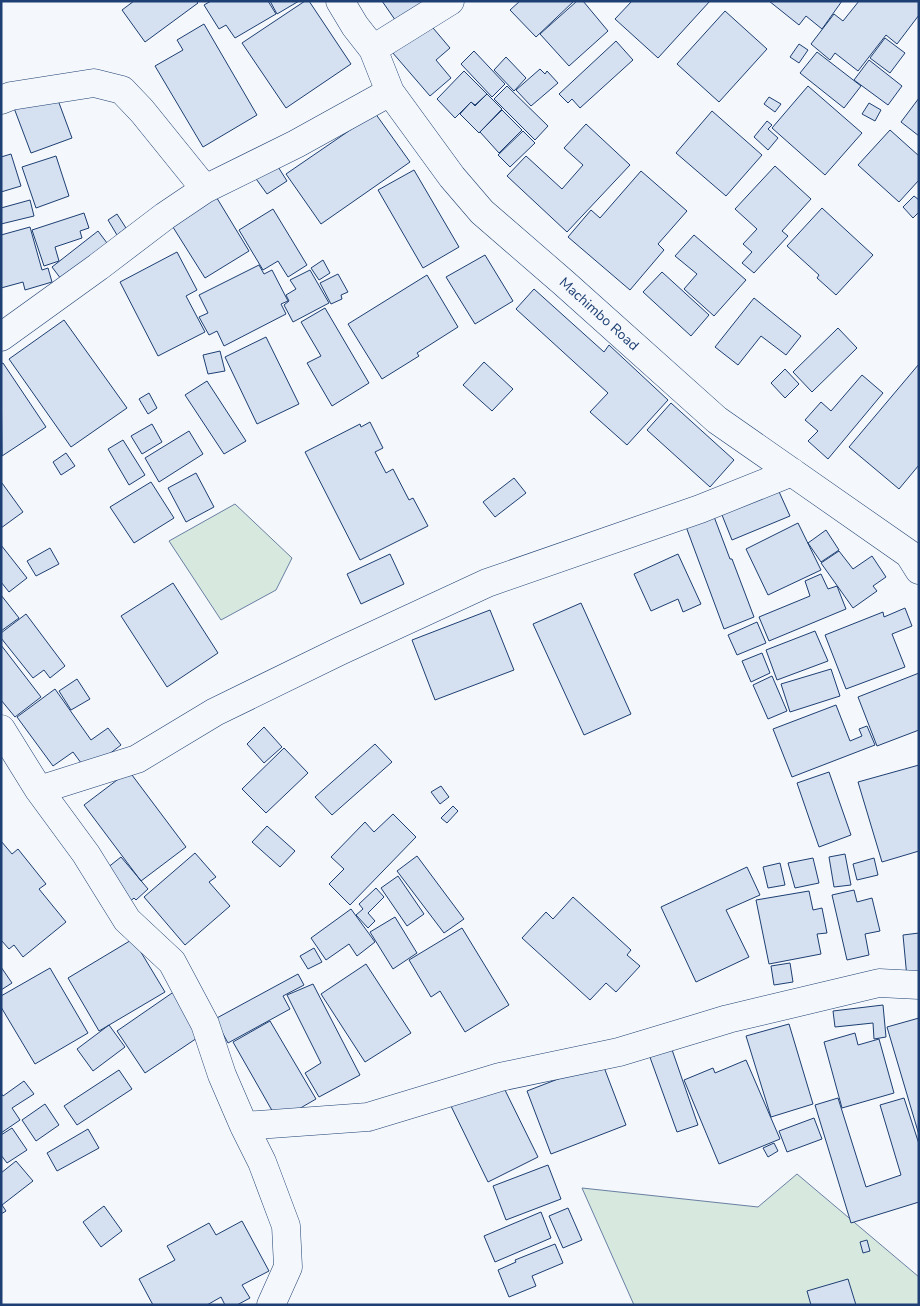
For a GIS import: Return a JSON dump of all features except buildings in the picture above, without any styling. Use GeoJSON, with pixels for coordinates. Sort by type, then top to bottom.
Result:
{"type":"FeatureCollection","features":[{"type":"Feature","properties":{"kind":"street","name":"Machimbo Road"},"geometry":{"type":"LineString","coordinates":[[340,1],[354,26],[373,50],[390,92],[452,178],[482,212],[717,420],[915,555]]}},
{"type":"Feature","properties":{"kind":"street"},"geometry":{"type":"LineString","coordinates":[[373,50],[450,1]]}},
{"type":"Feature","properties":{"kind":"street"},"geometry":{"type":"LineString","coordinates":[[1,100],[11,96],[94,83],[122,90],[142,111],[206,189]]}},
{"type":"Feature","properties":{"kind":"street"},"geometry":{"type":"LineString","coordinates":[[1,337],[165,216],[206,189],[296,144],[390,92]]}},
{"type":"Feature","properties":{"kind":"street"},"geometry":{"type":"LineString","coordinates":[[40,790],[137,759],[215,712],[340,651],[487,583],[700,508],[792,472]]}},
{"type":"Feature","properties":{"kind":"street"},"geometry":{"type":"LineString","coordinates":[[1,729],[40,790],[86,854],[127,920],[172,962],[205,1024],[222,1075],[262,1162],[286,1226],[288,1267],[270,1305]]}},
{"type":"Feature","properties":{"kind":"street"},"geometry":{"type":"LineString","coordinates":[[244,1126],[368,1117],[500,1076],[619,1052],[728,1018],[879,983],[919,985]]}},
{"type":"Feature","properties":{"kind":"shaded area"},"geometry":{"type":"Polygon","coordinates":[[[235,504],[292,558],[276,590],[221,620],[169,541],[235,504]]]}},
{"type":"Feature","properties":{"kind":"shaded area"},"geometry":{"type":"Polygon","coordinates":[[[797,1174],[919,1277],[919,1305],[634,1305],[582,1188],[758,1207],[797,1174]]]}}]}
